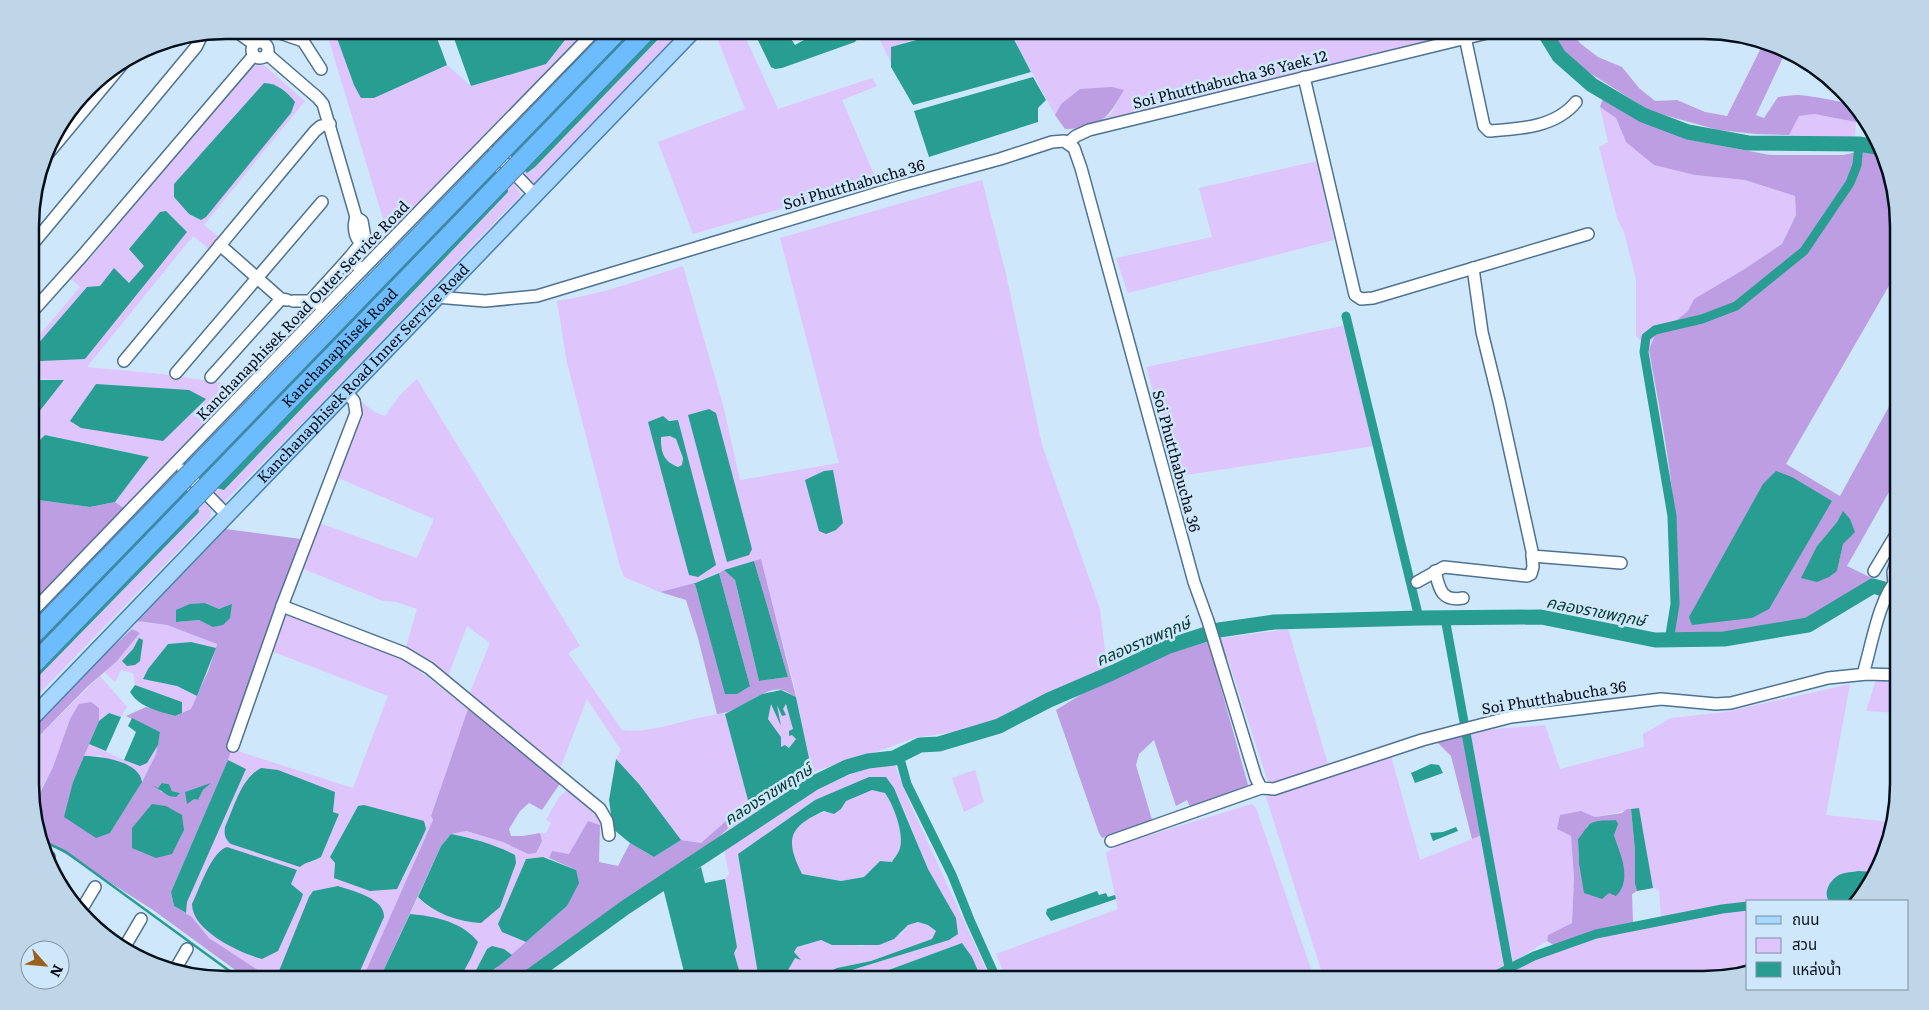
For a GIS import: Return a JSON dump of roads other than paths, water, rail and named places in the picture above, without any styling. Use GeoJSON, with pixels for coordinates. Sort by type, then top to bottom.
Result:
{"type":"FeatureCollection","features":[{"type":"Feature","properties":{"kind":"highway","name":"Kanchanaphisek Road"},"geometry":{"type":"LineString","coordinates":[[39,629],[610,39]]}},
{"type":"Feature","properties":{"kind":"highway","name":"Kanchanaphisek Road"},"geometry":{"type":"LineString","coordinates":[[39,659],[639,39]]}},
{"type":"Feature","properties":{"kind":"main road","name":"Kanchanaphisek Road Inner Service Road"},"geometry":{"type":"LineString","coordinates":[[39,711],[685,39]]}},
{"type":"Feature","properties":{"kind":"street"},"geometry":{"type":"LineString","coordinates":[[246,39],[257,47],[267,46],[267,54],[323,104],[356,217],[354,224],[357,240],[361,244],[310,301]]}},
{"type":"Feature","properties":{"kind":"street"},"geometry":{"type":"LineString","coordinates":[[39,304],[81,258],[264,39]]}},
{"type":"Feature","properties":{"kind":"street"},"geometry":{"type":"LineString","coordinates":[[297,39],[303,41],[321,69]]}},
{"type":"Feature","properties":{"kind":"street","name":"Kanchanaphisek Road Outer Service Road"},"geometry":{"type":"LineString","coordinates":[[39,605],[587,39]]}},
{"type":"Feature","properties":{"kind":"street","name":"Soi Phutthabucha 36 Yaek 12"},"geometry":{"type":"LineString","coordinates":[[1068,143],[1089,130],[1456,39]]}},
{"type":"Feature","properties":{"kind":"street"},"geometry":{"type":"LineString","coordinates":[[1464,39],[1484,126],[1490,132],[1532,127],[1560,117],[1569,111],[1576,102]]}},
{"type":"Feature","properties":{"kind":"street"},"geometry":{"type":"LineString","coordinates":[[39,235],[200,40]]}},
{"type":"Feature","properties":{"kind":"street"},"geometry":{"type":"LineString","coordinates":[[1304,77],[1355,295],[1365,299],[1373,298],[1588,234]]}},
{"type":"Feature","properties":{"kind":"street"},"geometry":{"type":"LineString","coordinates":[[60,139],[111,78]]}},
{"type":"Feature","properties":{"kind":"street"},"geometry":{"type":"LineString","coordinates":[[124,361],[316,131],[321,126],[330,124]]}},
{"type":"Feature","properties":{"kind":"street"},"geometry":{"type":"LineString","coordinates":[[487,142],[493,151],[535,194]]}},
{"type":"Feature","properties":{"kind":"street","name":"Soi Phutthabucha 36"},"geometry":{"type":"LineString","coordinates":[[436,297],[485,301],[537,296],[1052,142],[1068,143],[1074,148],[1081,168],[1170,502],[1256,778],[1261,788],[1274,789],[1453,731],[1511,717],[1661,699],[1716,704],[1731,703],[1828,678],[1863,674],[1890,675]]}},
{"type":"Feature","properties":{"kind":"street"},"geometry":{"type":"LineString","coordinates":[[176,373],[322,202]]}},
{"type":"Feature","properties":{"kind":"street"},"geometry":{"type":"LineString","coordinates":[[220,245],[287,300],[310,301],[326,307]]}},
{"type":"Feature","properties":{"kind":"street"},"geometry":{"type":"LineString","coordinates":[[349,258],[362,270]]}},
{"type":"Feature","properties":{"kind":"street"},"geometry":{"type":"LineString","coordinates":[[1417,582],[1444,567],[1527,576],[1530,574],[1533,566],[1499,401],[1482,332],[1473,268]]}},
{"type":"Feature","properties":{"kind":"street"},"geometry":{"type":"LineString","coordinates":[[211,377],[287,300]]}},
{"type":"Feature","properties":{"kind":"street"},"geometry":{"type":"LineString","coordinates":[[233,746],[282,606],[356,413],[354,402],[346,392]]}},
{"type":"Feature","properties":{"kind":"street"},"geometry":{"type":"LineString","coordinates":[[176,463],[227,515]]}},
{"type":"Feature","properties":{"kind":"street"},"geometry":{"type":"LineString","coordinates":[[1874,571],[1890,544]]}},
{"type":"Feature","properties":{"kind":"street"},"geometry":{"type":"LineString","coordinates":[[1532,556],[1621,562]]}},
{"type":"Feature","properties":{"kind":"street"},"geometry":{"type":"LineString","coordinates":[[1435,571],[1440,590],[1443,594],[1455,600],[1463,598]]}},
{"type":"Feature","properties":{"kind":"street"},"geometry":{"type":"LineString","coordinates":[[1863,674],[1883,603],[1890,591]]}},
{"type":"Feature","properties":{"kind":"street"},"geometry":{"type":"LineString","coordinates":[[282,606],[404,653],[429,668],[600,809],[607,821],[609,835]]}},
{"type":"Feature","properties":{"kind":"street"},"geometry":{"type":"LineString","coordinates":[[1111,841],[1261,788]]}},
{"type":"Feature","properties":{"kind":"street"},"geometry":{"type":"LineString","coordinates":[[84,906],[95,887]]}},
{"type":"Feature","properties":{"kind":"street"},"geometry":{"type":"LineString","coordinates":[[127,943],[141,919]]}},
{"type":"Feature","properties":{"kind":"street"},"geometry":{"type":"LineString","coordinates":[[178,965],[187,949]]}},
{"type":"Feature","properties":{"kind":"water"},"geometry":{"type":"Polygon","coordinates":[[[337,39],[437,39],[447,65],[374,98],[361,98],[354,85],[337,39]]]}},
{"type":"Feature","properties":{"kind":"water"},"geometry":{"type":"Polygon","coordinates":[[[454,39],[566,39],[546,64],[471,86],[454,39]]]}},
{"type":"Feature","properties":{"kind":"water"},"geometry":{"type":"Polygon","coordinates":[[[604,39],[658,39],[535,167],[527,173],[501,146],[604,39]]]}},
{"type":"Feature","properties":{"kind":"water"},"geometry":{"type":"Polygon","coordinates":[[[757,39],[791,39],[795,45],[806,39],[857,39],[855,42],[782,68],[775,69],[771,67],[757,39]]]}},
{"type":"Feature","properties":{"kind":"water"},"geometry":{"type":"Polygon","coordinates":[[[920,39],[1014,39],[1031,72],[913,105],[891,67],[891,47],[920,39]]]}},
{"type":"Feature","properties":{"kind":"water"},"geometry":{"type":"Polygon","coordinates":[[[1033,77],[1046,100],[1038,108],[1038,122],[929,157],[914,111],[1033,77]]]}},
{"type":"Feature","properties":{"kind":"water"},"geometry":{"type":"Polygon","coordinates":[[[264,83],[277,86],[292,98],[295,102],[291,113],[206,217],[201,220],[189,214],[174,197],[174,184],[264,83]]]}},
{"type":"Feature","properties":{"kind":"water"},"geometry":{"type":"Polygon","coordinates":[[[489,168],[507,183],[508,192],[224,490],[213,487],[201,478],[190,467],[489,168]]]}},
{"type":"Feature","properties":{"kind":"water"},"geometry":{"type":"Polygon","coordinates":[[[166,211],[187,232],[85,359],[39,361],[39,343],[87,287],[100,286],[114,268],[129,283],[144,266],[129,249],[160,212],[166,211]]]}},
{"type":"Feature","properties":{"kind":"water"},"geometry":{"type":"Polygon","coordinates":[[[39,380],[64,380],[39,412],[39,380]]]}},
{"type":"Feature","properties":{"kind":"water"},"geometry":{"type":"Polygon","coordinates":[[[96,384],[189,390],[206,399],[163,441],[81,428],[70,421],[96,384]]]}},
{"type":"Feature","properties":{"kind":"water"},"geometry":{"type":"Polygon","coordinates":[[[709,409],[716,413],[752,549],[749,555],[727,562],[688,415],[709,409]]]}},
{"type":"Feature","properties":{"kind":"water"},"geometry":{"type":"Polygon","coordinates":[[[663,416],[669,421],[678,420],[716,565],[698,577],[689,575],[648,422],[663,416]],[[670,436],[661,437],[666,459],[678,467],[682,465],[683,458],[676,439],[670,436]]]}},
{"type":"Feature","properties":{"kind":"water"},"geometry":{"type":"Polygon","coordinates":[[[45,435],[149,457],[115,502],[90,507],[39,500],[39,441],[45,435]]]}},
{"type":"Feature","properties":{"kind":"water"},"geometry":{"type":"Polygon","coordinates":[[[833,470],[843,523],[836,530],[826,534],[819,531],[805,480],[824,471],[833,470]]]}},
{"type":"Feature","properties":{"kind":"water"},"geometry":{"type":"Polygon","coordinates":[[[1776,471],[1792,477],[1832,501],[1769,609],[1752,618],[1692,625],[1689,617],[1763,484],[1776,471]]]}},
{"type":"Feature","properties":{"kind":"water"},"geometry":{"type":"Polygon","coordinates":[[[176,483],[188,491],[194,498],[199,512],[39,676],[39,622],[176,483]]]}},
{"type":"Feature","properties":{"kind":"water"},"geometry":{"type":"Polygon","coordinates":[[[1843,511],[1850,519],[1855,532],[1843,544],[1837,571],[1817,582],[1801,578],[1817,546],[1837,522],[1843,511]]]}},
{"type":"Feature","properties":{"kind":"water"},"geometry":{"type":"Polygon","coordinates":[[[754,561],[788,677],[759,681],[735,580],[724,570],[754,561]]]}},
{"type":"Feature","properties":{"kind":"water"},"geometry":{"type":"Polygon","coordinates":[[[719,573],[750,686],[737,694],[725,694],[695,584],[693,584],[719,573]]]}},
{"type":"Feature","properties":{"kind":"water"},"geometry":{"type":"Polygon","coordinates":[[[205,603],[219,609],[232,604],[230,618],[223,625],[213,627],[199,620],[176,622],[176,610],[190,604],[205,603]]]}},
{"type":"Feature","properties":{"kind":"water"},"geometry":{"type":"Polygon","coordinates":[[[139,638],[143,640],[140,661],[135,665],[127,666],[122,661],[133,649],[139,638]]]}},
{"type":"Feature","properties":{"kind":"water"},"geometry":{"type":"Polygon","coordinates":[[[191,642],[216,648],[197,696],[177,686],[143,679],[148,669],[168,644],[191,642]]]}},
{"type":"Feature","properties":{"kind":"water"},"geometry":{"type":"Polygon","coordinates":[[[135,685],[182,702],[182,713],[175,716],[144,705],[130,692],[135,685]]]}},
{"type":"Feature","properties":{"kind":"water"},"geometry":{"type":"Polygon","coordinates":[[[781,690],[796,697],[812,772],[759,806],[749,804],[725,714],[762,694],[781,690]],[[771,704],[768,719],[781,737],[781,747],[785,745],[789,748],[796,739],[792,735],[789,736],[789,731],[793,729],[786,704],[783,709],[786,715],[782,716],[777,705],[781,726],[771,704]]]}},
{"type":"Feature","properties":{"kind":"water"},"geometry":{"type":"Polygon","coordinates":[[[109,713],[121,717],[106,751],[89,744],[99,721],[109,713]]]}},
{"type":"Feature","properties":{"kind":"water"},"geometry":{"type":"Polygon","coordinates":[[[132,718],[160,732],[158,745],[147,763],[140,766],[124,760],[136,732],[128,726],[132,718]]]}},
{"type":"Feature","properties":{"kind":"water"},"geometry":{"type":"Polygon","coordinates":[[[84,756],[100,757],[127,765],[134,769],[142,782],[110,833],[96,838],[64,817],[73,782],[84,756]]]}},
{"type":"Feature","properties":{"kind":"water"},"geometry":{"type":"Polygon","coordinates":[[[616,759],[639,784],[681,840],[654,857],[630,843],[613,829],[609,800],[616,759]]]}},
{"type":"Feature","properties":{"kind":"water"},"geometry":{"type":"Polygon","coordinates":[[[228,760],[246,769],[187,902],[186,913],[174,906],[171,892],[228,760]]]}},
{"type":"Feature","properties":{"kind":"water"},"geometry":{"type":"Polygon","coordinates":[[[1431,764],[1439,765],[1443,773],[1415,783],[1411,773],[1431,764]]]}},
{"type":"Feature","properties":{"kind":"water"},"geometry":{"type":"Polygon","coordinates":[[[261,768],[278,770],[335,792],[333,812],[339,814],[321,857],[300,867],[231,844],[227,840],[225,827],[239,794],[248,779],[261,768]]]}},
{"type":"Feature","properties":{"kind":"water"},"geometry":{"type":"Polygon","coordinates":[[[869,777],[886,777],[894,788],[928,869],[956,918],[958,934],[949,940],[851,971],[830,971],[871,961],[932,939],[936,931],[928,925],[918,922],[908,925],[894,939],[879,945],[832,945],[821,940],[797,947],[794,952],[801,960],[795,958],[788,970],[789,971],[758,971],[738,854],[815,800],[869,777]],[[872,790],[846,801],[841,809],[834,814],[824,811],[803,823],[793,836],[792,843],[793,852],[802,874],[841,881],[864,877],[880,861],[892,862],[899,850],[901,835],[892,805],[885,793],[872,790]]]}},
{"type":"Feature","properties":{"kind":"water"},"geometry":{"type":"Polygon","coordinates":[[[162,783],[169,784],[172,791],[180,793],[176,797],[169,796],[152,785],[158,788],[162,783]]]}},
{"type":"Feature","properties":{"kind":"water"},"geometry":{"type":"Polygon","coordinates":[[[211,783],[203,790],[198,800],[194,799],[187,804],[185,792],[211,783]]]}},
{"type":"Feature","properties":{"kind":"water"},"geometry":{"type":"Polygon","coordinates":[[[152,804],[166,806],[182,815],[184,830],[172,854],[156,858],[132,848],[132,828],[152,804]]]}},
{"type":"Feature","properties":{"kind":"water"},"geometry":{"type":"Polygon","coordinates":[[[364,805],[424,821],[426,829],[397,889],[370,891],[334,878],[335,863],[330,857],[358,806],[364,805]]]}},
{"type":"Feature","properties":{"kind":"water"},"geometry":{"type":"Polygon","coordinates":[[[1639,808],[1653,888],[1637,891],[1631,809],[1639,808]]]}},
{"type":"Feature","properties":{"kind":"water"},"geometry":{"type":"Polygon","coordinates":[[[1616,820],[1618,824],[1614,835],[1624,866],[1624,882],[1616,896],[1609,893],[1602,899],[1584,893],[1579,863],[1578,839],[1590,824],[1597,821],[1616,820]]]}},
{"type":"Feature","properties":{"kind":"water"},"geometry":{"type":"Polygon","coordinates":[[[1456,827],[1458,831],[1433,841],[1430,833],[1443,832],[1456,827]]]}},
{"type":"Feature","properties":{"kind":"water"},"geometry":{"type":"Polygon","coordinates":[[[451,834],[484,842],[515,855],[516,863],[500,907],[481,923],[447,916],[431,908],[418,897],[441,846],[451,834]]]}},
{"type":"Feature","properties":{"kind":"water"},"geometry":{"type":"Polygon","coordinates":[[[227,847],[297,870],[291,884],[303,894],[301,900],[278,951],[262,959],[230,946],[208,932],[194,914],[192,904],[206,871],[221,850],[227,847]]]}},
{"type":"Feature","properties":{"kind":"water"},"geometry":{"type":"Polygon","coordinates":[[[543,857],[576,870],[579,883],[567,906],[526,942],[502,932],[498,924],[526,859],[543,857]]]}},
{"type":"Feature","properties":{"kind":"water"},"geometry":{"type":"Polygon","coordinates":[[[701,867],[705,883],[725,879],[737,947],[734,953],[739,971],[684,971],[663,888],[701,867]]]}},
{"type":"Feature","properties":{"kind":"water"},"geometry":{"type":"Polygon","coordinates":[[[1868,872],[1850,900],[1828,900],[1828,886],[1836,877],[1846,873],[1868,872]]]}},
{"type":"Feature","properties":{"kind":"water"},"geometry":{"type":"Polygon","coordinates":[[[338,886],[367,896],[374,900],[383,910],[384,917],[360,971],[279,971],[313,891],[338,886]]]}},
{"type":"Feature","properties":{"kind":"water"},"geometry":{"type":"Polygon","coordinates":[[[1097,891],[1099,895],[1106,893],[1108,897],[1115,895],[1116,899],[1051,921],[1046,914],[1047,909],[1097,891]]]}},
{"type":"Feature","properties":{"kind":"water"},"geometry":{"type":"Polygon","coordinates":[[[410,914],[429,916],[447,921],[464,929],[478,942],[464,971],[383,971],[410,914]]]}},
{"type":"Feature","properties":{"kind":"water"},"geometry":{"type":"Polygon","coordinates":[[[962,943],[972,957],[978,971],[886,971],[962,943]]]}},
{"type":"Feature","properties":{"kind":"water"},"geometry":{"type":"Polygon","coordinates":[[[492,946],[504,949],[512,955],[491,971],[476,971],[487,949],[492,946]]]}},
{"type":"Feature","properties":{"kind":"waterway"},"geometry":{"type":"LineString","coordinates":[[1549,39],[1559,56],[1592,85],[1643,115],[1688,132],[1748,143],[1859,144],[1872,146]]}},
{"type":"Feature","properties":{"kind":"waterway"},"geometry":{"type":"LineString","coordinates":[[1669,641],[1675,604],[1672,516],[1644,352],[1646,337],[1655,330],[1702,319],[1736,306],[1804,251],[1850,183],[1857,165],[1859,144]]}},
{"type":"Feature","properties":{"kind":"waterway"},"geometry":{"type":"LineString","coordinates":[[1346,316],[1419,618]]}},
{"type":"Feature","properties":{"kind":"waterway","name":"คลองราชพฤกษ์"},"geometry":{"type":"LineString","coordinates":[[537,971],[626,907],[814,783],[847,767],[868,761],[894,758],[920,745],[939,744],[999,726],[1049,700],[1169,646],[1219,630],[1274,622],[1541,617],[1655,640],[1724,639],[1808,625],[1873,586],[1890,591]]}},
{"type":"Feature","properties":{"kind":"waterway"},"geometry":{"type":"LineString","coordinates":[[1445,618],[1509,968]]}},
{"type":"Feature","properties":{"kind":"waterway"},"geometry":{"type":"LineString","coordinates":[[899,755],[907,784],[952,875],[993,971]]}},
{"type":"Feature","properties":{"kind":"waterway"},"geometry":{"type":"LineString","coordinates":[[49,844],[66,852],[230,971]]}},
{"type":"Feature","properties":{"kind":"waterway"},"geometry":{"type":"LineString","coordinates":[[1504,971],[1534,956],[1596,934],[1722,909],[1746,906]]}}]}
